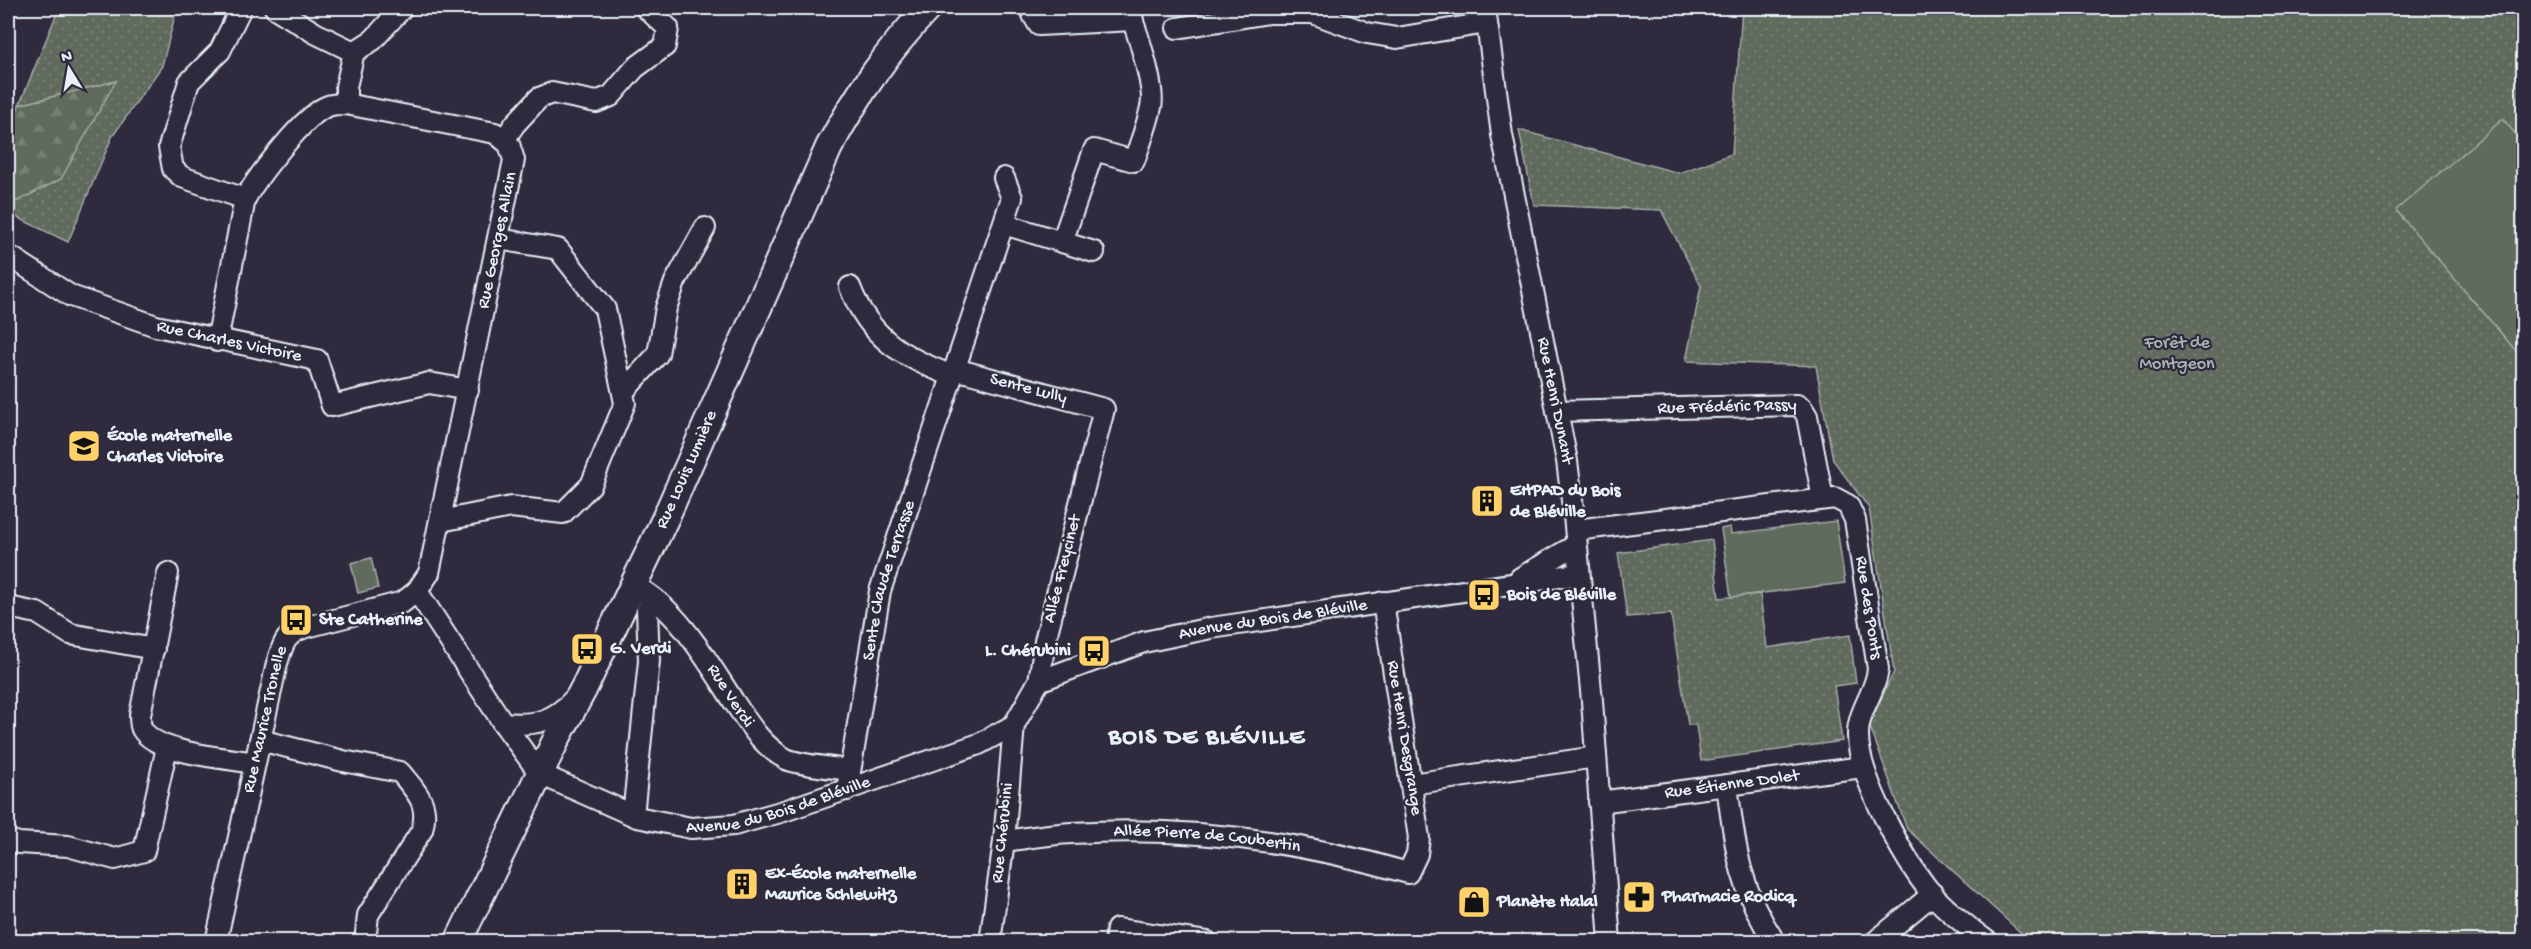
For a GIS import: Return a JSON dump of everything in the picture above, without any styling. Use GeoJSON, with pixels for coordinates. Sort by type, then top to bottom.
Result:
{"type":"FeatureCollection","features":[{"type":"Feature","properties":{"kind":"main road","name":"Rue Louis Lumière"},"geometry":{"type":"LineString","coordinates":[[458,942],[558,736],[585,687],[665,519],[829,147],[856,98],[884,58],[928,8]]}},
{"type":"Feature","properties":{"kind":"street"},"geometry":{"type":"LineString","coordinates":[[241,8],[220,51],[189,82],[169,147],[173,169],[182,177],[245,199]]}},
{"type":"Feature","properties":{"kind":"street"},"geometry":{"type":"LineString","coordinates":[[275,8],[315,33],[354,52]]}},
{"type":"Feature","properties":{"kind":"street"},"geometry":{"type":"LineString","coordinates":[[346,104],[346,87],[354,52],[373,40],[402,8]]}},
{"type":"Feature","properties":{"kind":"street"},"geometry":{"type":"LineString","coordinates":[[217,340],[245,199],[255,181],[311,116],[327,106],[346,104],[495,133],[504,141],[515,124],[539,98],[552,93],[596,102],[611,96],[635,68],[665,46],[668,28],[646,8]]}},
{"type":"Feature","properties":{"kind":"street"},"geometry":{"type":"LineString","coordinates":[[1033,8],[1032,15],[1039,25],[1130,14],[1151,87],[1152,105],[1134,161],[1094,150],[1062,242]]}},
{"type":"Feature","properties":{"kind":"street"},"geometry":{"type":"LineString","coordinates":[[1178,28],[1269,13],[1311,10],[1367,33],[1397,38],[1485,15]]}},
{"type":"Feature","properties":{"kind":"street","name":"Rue Henri Dunant"},"geometry":{"type":"LineString","coordinates":[[1485,15],[1502,135],[1567,461],[1580,573],[1610,942]]}},
{"type":"Feature","properties":{"kind":"street","name":"Rue Georges Allain"},"geometry":{"type":"LineString","coordinates":[[417,591],[429,573],[441,521],[514,160],[509,144],[504,141]]}},
{"type":"Feature","properties":{"kind":"street","name":"Sente Claude Terrasse"},"geometry":{"type":"LineString","coordinates":[[847,790],[880,591],[1012,198],[1004,178]]}},
{"type":"Feature","properties":{"kind":"street"},"geometry":{"type":"LineString","coordinates":[[1004,224],[1094,252]]}},
{"type":"Feature","properties":{"kind":"street"},"geometry":{"type":"LineString","coordinates":[[623,392],[657,354],[666,308],[675,282],[705,228]]}},
{"type":"Feature","properties":{"kind":"street"},"geometry":{"type":"LineString","coordinates":[[441,521],[511,507],[562,513],[591,485],[625,403],[606,309],[595,292],[558,249],[498,239]]}},
{"type":"Feature","properties":{"kind":"street","name":"Rue Charles Victoire"},"geometry":{"type":"LineString","coordinates":[[8,255],[71,296],[156,326],[317,360],[332,406],[429,383],[468,390]]}},
{"type":"Feature","properties":{"kind":"street"},"geometry":{"type":"LineString","coordinates":[[850,287],[858,309],[873,329],[897,349],[925,366],[954,372]]}},
{"type":"Feature","properties":{"kind":"street","name":"Sente Lully"},"geometry":{"type":"LineString","coordinates":[[954,372],[1104,410]]}},
{"type":"Feature","properties":{"kind":"street","name":"Rue Frédéric Passy"},"geometry":{"type":"LineString","coordinates":[[1557,411],[1797,405],[1807,416],[1823,499]]}},
{"type":"Feature","properties":{"kind":"street","name":"Allée Freycinet"},"geometry":{"type":"LineString","coordinates":[[1014,725],[1039,681],[1045,641],[1104,410]]}},
{"type":"Feature","properties":{"kind":"street","name":"Rue des Ponts"},"geometry":{"type":"LineString","coordinates":[[1576,539],[1823,499],[1835,498],[1843,501],[1852,511],[1855,520],[1878,669],[1873,693],[1860,717],[1858,747],[1863,767],[1900,849],[1933,894],[1988,942]]}},
{"type":"Feature","properties":{"kind":"street","name":"Avenue du Bois de Bléville"},"geometry":{"type":"LineString","coordinates":[[1512,583],[1569,549],[1576,539]]}},
{"type":"Feature","properties":{"kind":"street"},"geometry":{"type":"LineString","coordinates":[[168,573],[140,715],[142,729],[153,740],[167,747],[255,763]]}},
{"type":"Feature","properties":{"kind":"street","name":"Avenue du Bois de Bléville"},"geometry":{"type":"LineString","coordinates":[[1039,681],[1144,642],[1211,628],[1580,573]]}},
{"type":"Feature","properties":{"kind":"street","name":"Rue Verdi"},"geometry":{"type":"LineString","coordinates":[[632,585],[646,591],[666,609],[706,658],[757,737],[788,760],[850,770]]}},
{"type":"Feature","properties":{"kind":"street"},"geometry":{"type":"LineString","coordinates":[[417,591],[503,723],[540,774]]}},
{"type":"Feature","properties":{"kind":"street","name":"Rue Maurice Tronelle"},"geometry":{"type":"LineString","coordinates":[[216,942],[284,640],[288,635],[303,628],[403,602],[417,591]]}},
{"type":"Feature","properties":{"kind":"street"},"geometry":{"type":"LineString","coordinates":[[634,806],[649,661],[647,609],[654,599]]}},
{"type":"Feature","properties":{"kind":"street","name":"Rue Henri Desgrange"},"geometry":{"type":"LineString","coordinates":[[1383,602],[1419,838],[1417,854],[1408,873]]}},
{"type":"Feature","properties":{"kind":"street"},"geometry":{"type":"LineString","coordinates":[[8,610],[13,608],[37,613],[70,634],[154,649]]}},
{"type":"Feature","properties":{"kind":"street"},"geometry":{"type":"LineString","coordinates":[[503,723],[535,724],[551,717],[566,708],[585,687]]}},
{"type":"Feature","properties":{"kind":"street","name":"Avenue du Bois de Bléville"},"geometry":{"type":"LineString","coordinates":[[540,774],[637,817],[691,828],[734,825],[784,811],[979,744],[1014,725]]}},
{"type":"Feature","properties":{"kind":"street","name":"Rue Chérubini"},"geometry":{"type":"LineString","coordinates":[[990,942],[1004,841],[1014,725]]}},
{"type":"Feature","properties":{"kind":"street"},"geometry":{"type":"LineString","coordinates":[[260,740],[343,761],[400,772],[423,800],[425,818],[422,830],[368,915],[365,942]]}},
{"type":"Feature","properties":{"kind":"street"},"geometry":{"type":"LineString","coordinates":[[8,840],[19,843],[68,846],[115,859],[144,851],[167,747]]}},
{"type":"Feature","properties":{"kind":"street"},"geometry":{"type":"LineString","coordinates":[[1411,784],[1596,757]]}},
{"type":"Feature","properties":{"kind":"street","name":"Rue Étienne Dolet"},"geometry":{"type":"LineString","coordinates":[[1599,802],[1863,767]]}},
{"type":"Feature","properties":{"kind":"street"},"geometry":{"type":"LineString","coordinates":[[1727,785],[1737,858],[1743,878],[1761,922],[1775,942]]}},
{"type":"Feature","properties":{"kind":"street","name":"Allée Pierre de Coubertin"},"geometry":{"type":"LineString","coordinates":[[1004,841],[1071,833],[1136,831],[1193,834],[1306,848],[1408,873]]}},
{"type":"Feature","properties":{"kind":"street"},"geometry":{"type":"LineString","coordinates":[[1875,942],[1933,894]]}},
{"type":"Feature","properties":{"kind":"street"},"geometry":{"type":"LineString","coordinates":[[1115,942],[1116,929],[1206,942]]}},
{"type":"Feature","properties":{"kind":"green space"},"geometry":{"type":"Polygon","coordinates":[[[59,8],[177,8],[162,66],[112,137],[68,242],[8,213],[8,133],[59,8]]]}},
{"type":"Feature","properties":{"kind":"green space","name":"Forêt de Montgeon"},"geometry":{"type":"Polygon","coordinates":[[[1742,8],[2523,8],[2523,941],[2030,941],[1907,829],[1869,724],[1894,672],[1869,508],[1833,460],[1816,366],[1686,361],[1701,286],[1661,210],[1534,205],[1519,130],[1679,173],[1732,154],[1742,8]]]}},
{"type":"Feature","properties":{"kind":"green space"},"geometry":{"type":"Polygon","coordinates":[[[116,81],[61,179],[8,206],[8,133],[19,105],[116,81]]]}},
{"type":"Feature","properties":{"kind":"green space"},"geometry":{"type":"Polygon","coordinates":[[[2503,119],[2523,143],[2523,359],[2396,210],[2503,119]]]}},
{"type":"Feature","properties":{"kind":"green space"},"geometry":{"type":"Polygon","coordinates":[[[1836,521],[1845,583],[1731,597],[1721,529],[1730,527],[1731,534],[1836,521]]]}},
{"type":"Feature","properties":{"kind":"green space"},"geometry":{"type":"Polygon","coordinates":[[[1712,540],[1719,598],[1760,594],[1767,648],[1850,635],[1856,683],[1834,686],[1842,741],[1701,761],[1696,725],[1688,725],[1671,614],[1627,617],[1618,553],[1712,540]]]}},
{"type":"Feature","properties":{"kind":"green space"},"geometry":{"type":"Polygon","coordinates":[[[371,558],[378,588],[358,593],[351,563],[371,558]]]}},
{"type":"Feature","properties":{"kind":"place","name":"École maternelle Charles Victoire"},"geometry":{"type":"Point","coordinates":[84,446]}},
{"type":"Feature","properties":{"kind":"place","name":"EHPAD du Bois de Bléville"},"geometry":{"type":"Point","coordinates":[1487,501]}},
{"type":"Feature","properties":{"kind":"place","name":"Bois de Bléville"},"geometry":{"type":"Point","coordinates":[1484,595]}},
{"type":"Feature","properties":{"kind":"place","name":"Ste Catherine"},"geometry":{"type":"Point","coordinates":[296,620]}},
{"type":"Feature","properties":{"kind":"place","name":"G. Verdi"},"geometry":{"type":"Point","coordinates":[587,649]}},
{"type":"Feature","properties":{"kind":"place","name":"L. Chérubini"},"geometry":{"type":"Point","coordinates":[1094,651]}},
{"type":"Feature","properties":{"kind":"place","name":"Ex-École maternelle Maurice Schlewitz"},"geometry":{"type":"Point","coordinates":[742,884]}},
{"type":"Feature","properties":{"kind":"place","name":"Pharmacie Rodicq"},"geometry":{"type":"Point","coordinates":[1639,897]}},
{"type":"Feature","properties":{"kind":"place","name":"Planète Halal"},"geometry":{"type":"Point","coordinates":[1474,902]}},
{"type":"Feature","properties":{"kind":"district","name":"BOIS DE BLÉVILLE"},"geometry":{"type":"Point","coordinates":[1207,738]}}]}
